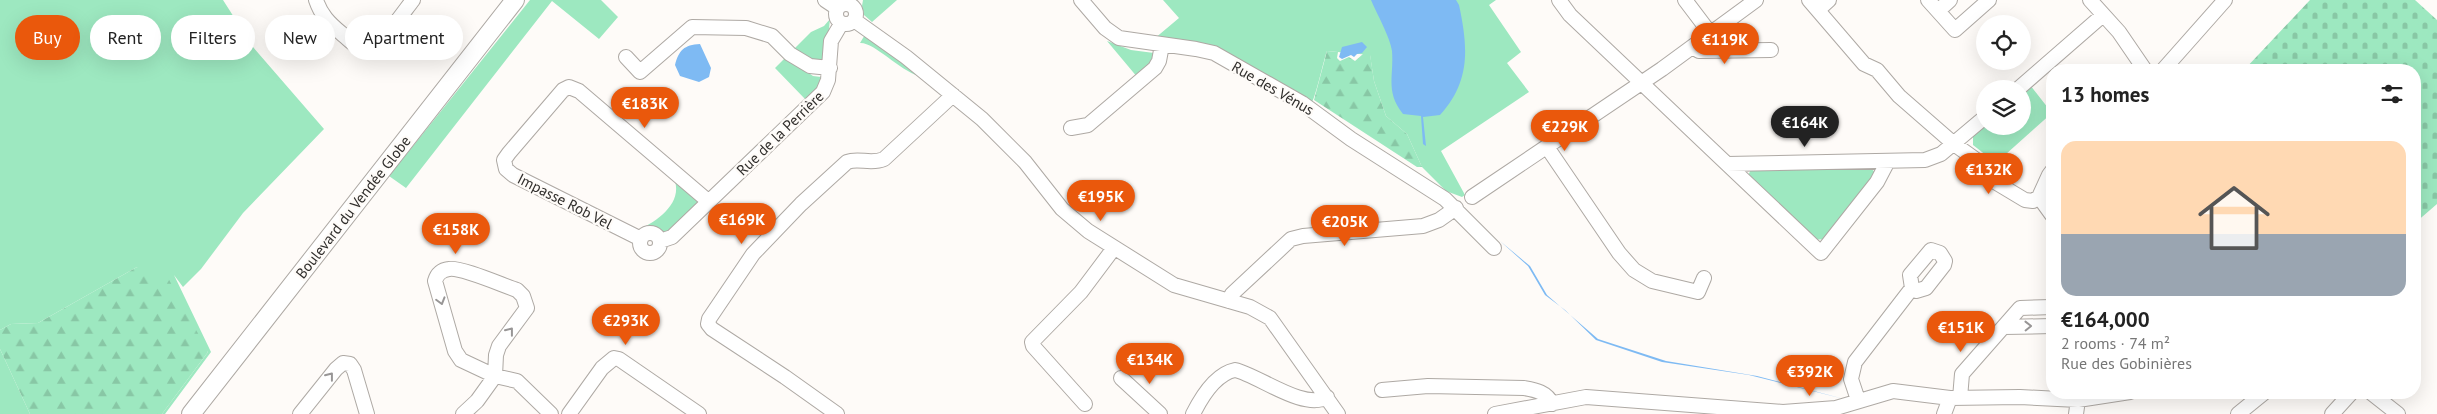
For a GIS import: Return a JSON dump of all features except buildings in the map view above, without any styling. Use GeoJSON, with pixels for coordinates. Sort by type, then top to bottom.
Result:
{"type":"FeatureCollection","features":[{"type":"Feature","properties":{"kind":"main road","name":"Boulevard du Vendée Globe"},"geometry":{"type":"LineString","coordinates":[[192,414],[515,0]]}},
{"type":"Feature","properties":{"kind":"street"},"geometry":{"type":"LineString","coordinates":[[316,0],[320,12],[327,21],[356,45],[364,49],[372,47],[380,41],[413,0]]}},
{"type":"Feature","properties":{"kind":"street"},"geometry":{"type":"LineString","coordinates":[[825,0],[837,8]]}},
{"type":"Feature","properties":{"kind":"street","name":"Rue des Vénus"},"geometry":{"type":"LineString","coordinates":[[1081,0],[1111,34],[1127,41],[1205,50],[1223,58],[1313,110],[1351,139],[1456,208],[1494,248]]}},
{"type":"Feature","properties":{"kind":"street"},"geometry":{"type":"LineString","coordinates":[[1559,0],[1570,15],[1821,253],[1877,182],[1888,161]]}},
{"type":"Feature","properties":{"kind":"street"},"geometry":{"type":"LineString","coordinates":[[1685,0],[1710,33]]}},
{"type":"Feature","properties":{"kind":"street"},"geometry":{"type":"LineString","coordinates":[[1472,197],[1642,83],[1756,0]]}},
{"type":"Feature","properties":{"kind":"street"},"geometry":{"type":"LineString","coordinates":[[1829,0],[1814,5],[1864,64],[1877,70],[1900,96],[1954,144],[1982,164],[1995,182],[2025,200],[2034,201],[2039,197],[2046,182]]}},
{"type":"Feature","properties":{"kind":"street"},"geometry":{"type":"LineString","coordinates":[[1928,0],[1955,30],[1989,0]]}},
{"type":"Feature","properties":{"kind":"street"},"geometry":{"type":"LineString","coordinates":[[1938,11],[1950,0]]}},
{"type":"Feature","properties":{"kind":"street"},"geometry":{"type":"LineString","coordinates":[[2090,0],[2124,39],[2141,64]]}},
{"type":"Feature","properties":{"kind":"street"},"geometry":{"type":"LineString","coordinates":[[2168,64],[2226,0]]}},
{"type":"Feature","properties":{"kind":"street"},"geometry":{"type":"LineString","coordinates":[[848,22],[856,12],[853,2],[843,4],[837,8],[836,17],[906,56],[982,119],[1014,149],[1062,209],[1088,231],[1174,285],[1259,310],[1270,318],[1338,414]]}},
{"type":"Feature","properties":{"kind":"street"},"geometry":{"type":"LineString","coordinates":[[2047,64],[2103,15]]}},
{"type":"Feature","properties":{"kind":"street","name":"Rue de la Perrière"},"geometry":{"type":"LineString","coordinates":[[641,239],[642,249],[651,253],[658,250],[660,241],[672,237],[823,92],[827,85],[830,68],[832,41],[848,22]]}},
{"type":"Feature","properties":{"kind":"street"},"geometry":{"type":"LineString","coordinates":[[626,58],[640,72],[692,27],[746,28],[772,36],[788,52],[810,66],[830,68]]}},
{"type":"Feature","properties":{"kind":"street"},"geometry":{"type":"LineString","coordinates":[[1071,128],[1088,125],[1155,68],[1160,61],[1162,45]]}},
{"type":"Feature","properties":{"kind":"street"},"geometry":{"type":"LineString","coordinates":[[1692,48],[1698,51],[1771,50]]}},
{"type":"Feature","properties":{"kind":"street"},"geometry":{"type":"LineString","coordinates":[[2028,80],[2046,65]]}},
{"type":"Feature","properties":{"kind":"street","name":"Impasse Rob Vel"},"geometry":{"type":"LineString","coordinates":[[641,239],[514,175],[506,169],[504,160],[509,153],[563,90],[569,87],[580,91],[708,201]]}},
{"type":"Feature","properties":{"kind":"street"},"geometry":{"type":"LineString","coordinates":[[837,414],[712,329],[708,324],[709,319],[753,254],[801,204],[847,162],[853,160],[873,163],[884,159],[953,95]]}},
{"type":"Feature","properties":{"kind":"street"},"geometry":{"type":"LineString","coordinates":[[1727,164],[1925,160],[1941,154],[1976,125]]}},
{"type":"Feature","properties":{"kind":"street"},"geometry":{"type":"LineString","coordinates":[[1547,147],[1619,253],[1634,270],[1652,281],[1698,292],[1704,278]]}},
{"type":"Feature","properties":{"kind":"street"},"geometry":{"type":"LineString","coordinates":[[2039,197],[2046,207]]}},
{"type":"Feature","properties":{"kind":"street"},"geometry":{"type":"LineString","coordinates":[[1229,301],[1232,294],[1291,239],[1305,236],[1423,226],[1439,220],[1456,208]]}},
{"type":"Feature","properties":{"kind":"street"},"geometry":{"type":"LineString","coordinates":[[1085,404],[1032,346],[1032,342],[1081,292],[1114,248]]}},
{"type":"Feature","properties":{"kind":"street"},"geometry":{"type":"LineString","coordinates":[[463,414],[477,401],[495,376],[496,354],[499,346],[527,308],[523,296],[517,290],[454,269],[442,270],[437,275],[435,281],[456,351],[461,360],[495,376],[517,381],[550,414]]}},
{"type":"Feature","properties":{"kind":"street"},"geometry":{"type":"LineString","coordinates":[[1850,406],[1850,379],[1855,362],[1912,288]]}},
{"type":"Feature","properties":{"kind":"street"},"geometry":{"type":"LineString","coordinates":[[1944,414],[1955,398],[1962,374],[2020,308],[2046,307]]}},
{"type":"Feature","properties":{"kind":"street"},"geometry":{"type":"LineString","coordinates":[[2004,327],[2046,326]]}},
{"type":"Feature","properties":{"kind":"street"},"geometry":{"type":"LineString","coordinates":[[569,414],[602,368],[614,358],[619,359],[699,414]]}},
{"type":"Feature","properties":{"kind":"street"},"geometry":{"type":"LineString","coordinates":[[300,414],[343,363],[350,364],[354,370],[367,414]]}},
{"type":"Feature","properties":{"kind":"street"},"geometry":{"type":"LineString","coordinates":[[1192,414],[1210,388],[1226,374],[1235,370],[1299,397],[1323,400],[1327,398]]}},
{"type":"Feature","properties":{"kind":"street"},"geometry":{"type":"LineString","coordinates":[[1121,378],[1160,414]]}},
{"type":"Feature","properties":{"kind":"street"},"geometry":{"type":"LineString","coordinates":[[1382,390],[1428,386],[1524,388],[1545,394],[1552,404]]}},
{"type":"Feature","properties":{"kind":"street"},"geometry":{"type":"LineString","coordinates":[[1495,414],[1586,397],[1783,412],[1813,411],[1850,406],[1893,391],[1955,398],[2020,397],[2077,407],[2096,399]]}},
{"type":"Feature","properties":{"kind":"street"},"geometry":{"type":"LineString","coordinates":[[2238,414],[2256,399]]}},
{"type":"Feature","properties":{"kind":"street"},"geometry":{"type":"LineString","coordinates":[[2332,414],[2346,399]]}},
{"type":"Feature","properties":{"kind":"street"},"geometry":{"type":"LineString","coordinates":[[2379,399],[2398,414]]}},
{"type":"Feature","properties":{"kind":"green space"},"geometry":{"type":"Polygon","coordinates":[[[0,0],[223,0],[233,15],[171,15],[171,60],[255,60],[255,49],[324,129],[243,213],[201,269],[183,287],[174,275],[211,352],[165,414],[162,414],[208,352],[137,267],[38,323],[11,324],[0,330],[0,0]]]}},
{"type":"Feature","properties":{"kind":"green space"},"geometry":{"type":"Polygon","coordinates":[[[530,0],[601,0],[618,17],[599,39],[552,1],[406,188],[389,176],[530,0]]]}},
{"type":"Feature","properties":{"kind":"green space"},"geometry":{"type":"Polygon","coordinates":[[[863,0],[897,0],[872,22],[864,15],[863,0]]]}},
{"type":"Feature","properties":{"kind":"green space"},"geometry":{"type":"Polygon","coordinates":[[[1163,0],[1496,0],[1489,5],[1521,52],[1507,63],[1529,92],[1441,151],[1465,195],[1462,197],[1446,191],[1422,167],[1407,134],[1386,116],[1374,81],[1370,55],[1327,51],[1311,104],[1227,54],[1154,39],[1179,18],[1163,0]]]}},
{"type":"Feature","properties":{"kind":"green space"},"geometry":{"type":"Polygon","coordinates":[[[2310,0],[2415,0],[2437,20],[2437,204],[2421,218],[2421,64],[2250,64],[2310,0]]]}},
{"type":"Feature","properties":{"kind":"green space"},"geometry":{"type":"Polygon","coordinates":[[[830,19],[826,58],[819,64],[793,50],[811,32],[824,26],[830,19]]]}},
{"type":"Feature","properties":{"kind":"green space"},"geometry":{"type":"Polygon","coordinates":[[[866,33],[919,76],[911,73],[872,47],[860,43],[866,33]]]}},
{"type":"Feature","properties":{"kind":"green space"},"geometry":{"type":"Polygon","coordinates":[[[1107,41],[1131,50],[1154,53],[1155,59],[1138,78],[1107,41]]]}},
{"type":"Feature","properties":{"kind":"green space"},"geometry":{"type":"Polygon","coordinates":[[[1327,51],[1338,52],[1337,58],[1340,61],[1349,57],[1355,61],[1363,54],[1370,54],[1374,81],[1386,116],[1407,134],[1422,167],[1417,167],[1314,100],[1327,51]]]}},
{"type":"Feature","properties":{"kind":"green space"},"geometry":{"type":"Polygon","coordinates":[[[786,57],[813,76],[821,77],[818,87],[805,99],[775,68],[786,57]]]}},
{"type":"Feature","properties":{"kind":"green space"},"geometry":{"type":"Polygon","coordinates":[[[2031,86],[2046,105],[2046,118],[2031,132],[2031,86]]]}},
{"type":"Feature","properties":{"kind":"green space"},"geometry":{"type":"Polygon","coordinates":[[[1976,134],[2027,135],[1996,163],[1973,145],[1973,136],[1976,134]]]}},
{"type":"Feature","properties":{"kind":"green space"},"geometry":{"type":"Polygon","coordinates":[[[1869,167],[1875,172],[1876,180],[1827,239],[1811,240],[1748,176],[1751,169],[1869,167]]]}},
{"type":"Feature","properties":{"kind":"green space"},"geometry":{"type":"Polygon","coordinates":[[[675,181],[700,201],[671,232],[637,231],[659,218],[671,205],[675,198],[675,181]]]}},
{"type":"Feature","properties":{"kind":"green space"},"geometry":{"type":"Polygon","coordinates":[[[137,267],[167,276],[208,352],[162,414],[30,414],[0,349],[0,330],[11,324],[38,323],[137,267]]]}},
{"type":"Feature","properties":{"kind":"green space"},"geometry":{"type":"Polygon","coordinates":[[[0,349],[30,414],[0,414],[0,349]]]}},
{"type":"Feature","properties":{"kind":"water"},"geometry":{"type":"Polygon","coordinates":[[[1371,0],[1456,0],[1459,5],[1465,49],[1462,76],[1450,102],[1440,115],[1423,117],[1426,146],[1423,144],[1421,116],[1403,114],[1397,106],[1392,91],[1391,45],[1371,0]]]}},
{"type":"Feature","properties":{"kind":"water"},"geometry":{"type":"Polygon","coordinates":[[[1362,42],[1367,47],[1362,53],[1354,57],[1351,55],[1342,59],[1339,57],[1342,47],[1362,42]]]}},
{"type":"Feature","properties":{"kind":"water"},"geometry":{"type":"Polygon","coordinates":[[[700,44],[711,68],[709,77],[699,82],[680,76],[675,65],[683,49],[700,44]]]}},
{"type":"Feature","properties":{"kind":"water"},"geometry":{"type":"Polygon","coordinates":[[[1500,241],[1530,266],[1547,295],[1560,306],[1545,295],[1528,266],[1500,241]]]}},
{"type":"Feature","properties":{"kind":"water"},"geometry":{"type":"Polygon","coordinates":[[[1570,315],[1598,339],[1666,361],[1757,376],[1844,399],[1749,375],[1662,362],[1596,340],[1570,315]]]}}]}
